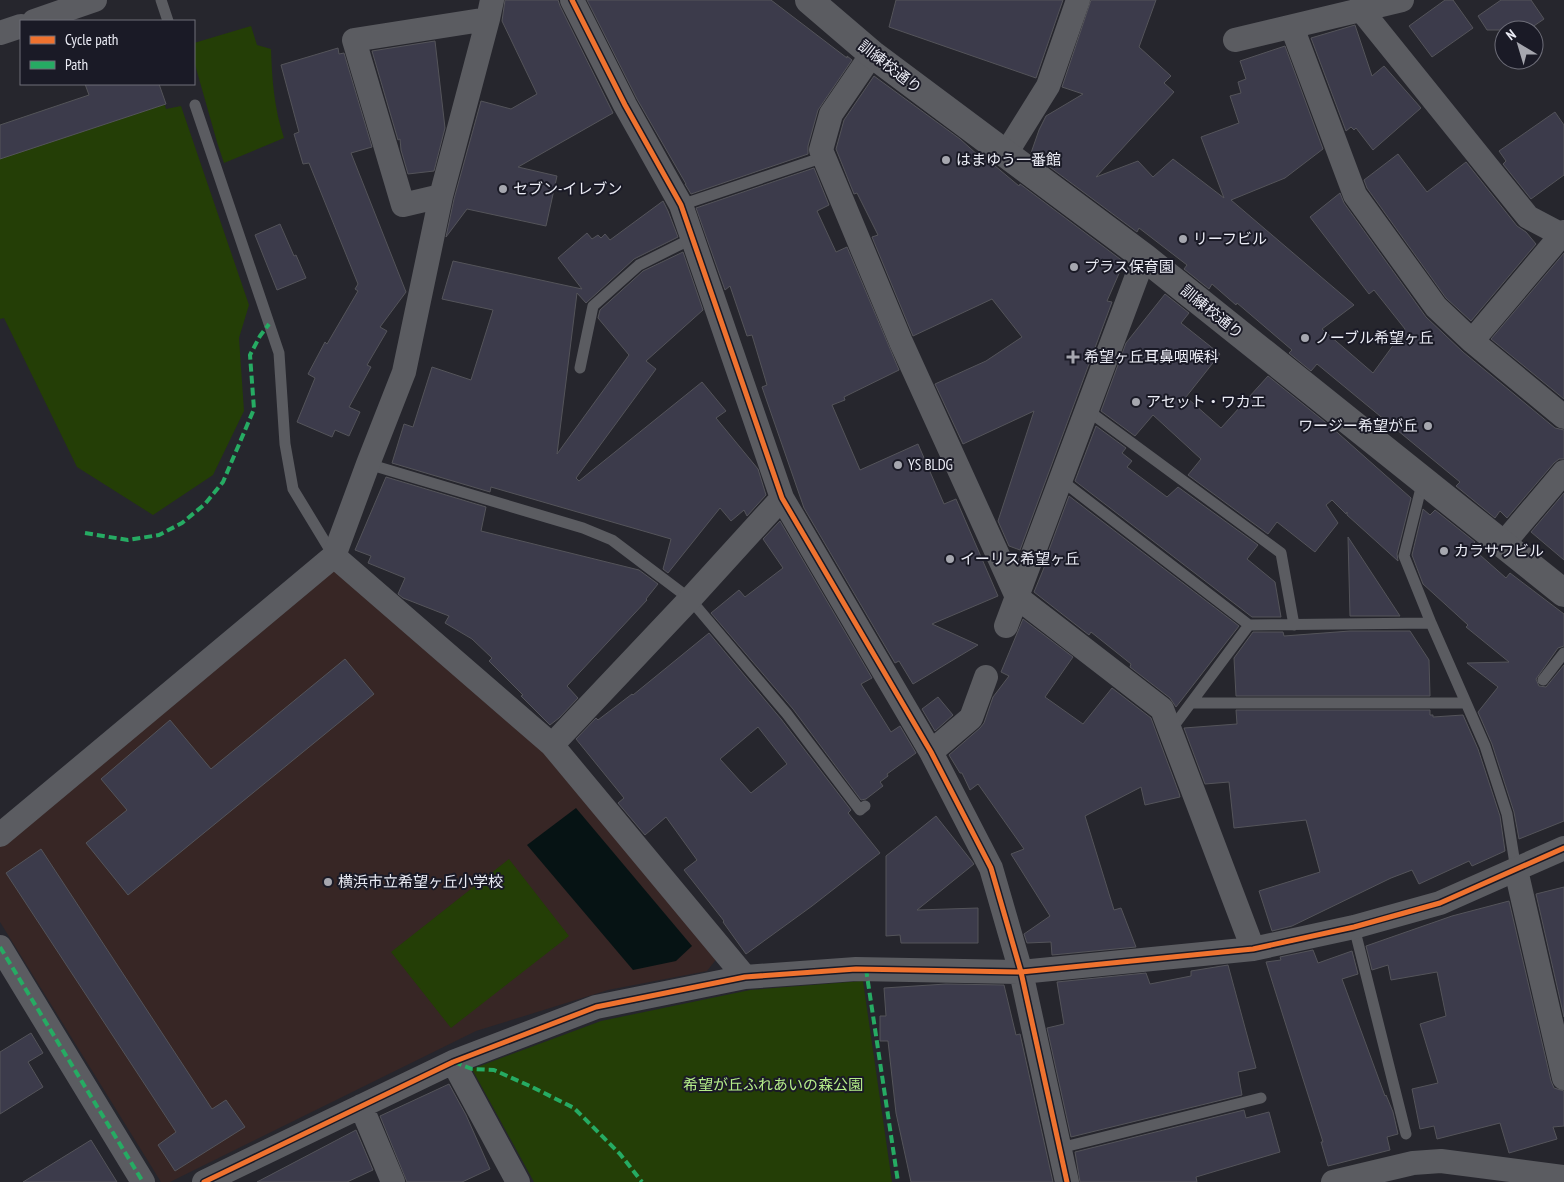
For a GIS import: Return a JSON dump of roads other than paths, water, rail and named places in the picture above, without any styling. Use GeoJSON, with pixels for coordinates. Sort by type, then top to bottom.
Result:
{"type":"FeatureCollection","features":[{"type":"Feature","properties":{"kind":"street"},"geometry":{"type":"LineString","coordinates":[[37,20],[94,0]]}},
{"type":"Feature","properties":{"kind":"street"},"geometry":{"type":"LineString","coordinates":[[572,0],[625,106],[681,204],[782,498],[931,752],[991,868],[1021,972],[1067,1182]]}},
{"type":"Feature","properties":{"kind":"street","name":"訓練校通り"},"geometry":{"type":"LineString","coordinates":[[810,0],[872,54],[1144,258],[1564,592]]}},
{"type":"Feature","properties":{"kind":"street"},"geometry":{"type":"LineString","coordinates":[[1005,155],[1048,86],[1078,0]]}},
{"type":"Feature","properties":{"kind":"street"},"geometry":{"type":"LineString","coordinates":[[1235,40],[1402,0]]}},
{"type":"Feature","properties":{"kind":"street"},"geometry":{"type":"LineString","coordinates":[[0,834],[334,556],[404,372],[441,196],[490,9],[354,40],[403,205],[441,196]]}},
{"type":"Feature","properties":{"kind":"street"},"geometry":{"type":"LineString","coordinates":[[1362,11],[1528,217],[1563,234],[1472,341]]}},
{"type":"Feature","properties":{"kind":"street"},"geometry":{"type":"LineString","coordinates":[[0,33],[20,26]]}},
{"type":"Feature","properties":{"kind":"street"},"geometry":{"type":"LineString","coordinates":[[1292,26],[1354,195],[1436,307],[1472,341],[1564,417]]}},
{"type":"Feature","properties":{"kind":"street"},"geometry":{"type":"LineString","coordinates":[[872,54],[831,114],[821,150],[901,342],[1017,597],[1162,709],[1253,949]]}},
{"type":"Feature","properties":{"kind":"street"},"geometry":{"type":"LineString","coordinates":[[1006,626],[1144,258]]}},
{"type":"Feature","properties":{"kind":"street"},"geometry":{"type":"LineString","coordinates":[[1503,544],[1564,472]]}},
{"type":"Feature","properties":{"kind":"street"},"geometry":{"type":"LineString","coordinates":[[552,745],[782,498]]}},
{"type":"Feature","properties":{"kind":"street"},"geometry":{"type":"LineString","coordinates":[[334,556],[552,745],[745,977]]}},
{"type":"Feature","properties":{"kind":"street"},"geometry":{"type":"LineString","coordinates":[[931,752],[971,718],[986,677]]}},
{"type":"Feature","properties":{"kind":"street"},"geometry":{"type":"LineString","coordinates":[[204,1182],[453,1062],[596,1007],[745,977],[856,969],[1021,972],[1253,949],[1354,927],[1440,903],[1564,848]]}},
{"type":"Feature","properties":{"kind":"street"},"geometry":{"type":"LineString","coordinates":[[1516,870],[1564,1078]]}},
{"type":"Feature","properties":{"kind":"street"},"geometry":{"type":"LineString","coordinates":[[0,947],[142,1182]]}},
{"type":"Feature","properties":{"kind":"street"},"geometry":{"type":"LineString","coordinates":[[453,1062],[518,1182]]}},
{"type":"Feature","properties":{"kind":"street"},"geometry":{"type":"LineString","coordinates":[[361,1106],[393,1182]]}},
{"type":"Feature","properties":{"kind":"street"},"geometry":{"type":"LineString","coordinates":[[1333,1182],[1413,1163],[1442,1161],[1564,1177]]}},
{"type":"Feature","properties":{"kind":"lane"},"geometry":{"type":"LineString","coordinates":[[161,0],[168,20]]}},
{"type":"Feature","properties":{"kind":"lane"},"geometry":{"type":"LineString","coordinates":[[195,105],[278,353],[285,444],[293,489],[334,556]]}},
{"type":"Feature","properties":{"kind":"lane"},"geometry":{"type":"LineString","coordinates":[[681,204],[824,157]]}},
{"type":"Feature","properties":{"kind":"lane"},"geometry":{"type":"LineString","coordinates":[[580,368],[593,306],[639,265],[693,238]]}},
{"type":"Feature","properties":{"kind":"lane"},"geometry":{"type":"LineString","coordinates":[[1086,410],[1281,553],[1294,625]]}},
{"type":"Feature","properties":{"kind":"lane"},"geometry":{"type":"LineString","coordinates":[[368,464],[583,528],[612,540],[690,599],[787,714],[860,810],[865,806]]}},
{"type":"Feature","properties":{"kind":"lane"},"geometry":{"type":"LineString","coordinates":[[1061,480],[1250,625],[1431,623]]}},
{"type":"Feature","properties":{"kind":"lane"},"geometry":{"type":"LineString","coordinates":[[1423,480],[1404,556],[1485,746],[1507,814],[1516,870]]}},
{"type":"Feature","properties":{"kind":"lane"},"geometry":{"type":"LineString","coordinates":[[1170,731],[1250,625]]}},
{"type":"Feature","properties":{"kind":"lane"},"geometry":{"type":"LineString","coordinates":[[1543,680],[1564,653]]}},
{"type":"Feature","properties":{"kind":"lane"},"geometry":{"type":"LineString","coordinates":[[1191,703],[1466,703]]}},
{"type":"Feature","properties":{"kind":"lane"},"geometry":{"type":"LineString","coordinates":[[1354,927],[1406,1134]]}},
{"type":"Feature","properties":{"kind":"lane"},"geometry":{"type":"LineString","coordinates":[[1060,1148],[1261,1098]]}},
{"type":"Feature","properties":{"kind":"place","name":"はまゆう一番館"},"geometry":{"type":"Point","coordinates":[946,160]}},
{"type":"Feature","properties":{"kind":"place","name":"セブン-イレブン"},"geometry":{"type":"Point","coordinates":[503,189]}},
{"type":"Feature","properties":{"kind":"place","name":"リーフビル"},"geometry":{"type":"Point","coordinates":[1183,239]}},
{"type":"Feature","properties":{"kind":"place","name":"プラス保育園"},"geometry":{"type":"Point","coordinates":[1074,267]}},
{"type":"Feature","properties":{"kind":"place","name":"ノーブル希望ヶ丘"},"geometry":{"type":"Point","coordinates":[1305,338]}},
{"type":"Feature","properties":{"kind":"place","name":"希望ヶ丘耳鼻咽喉科"},"geometry":{"type":"Point","coordinates":[1073,357]}},
{"type":"Feature","properties":{"kind":"place","name":"アセット・ワカエ"},"geometry":{"type":"Point","coordinates":[1136,402]}},
{"type":"Feature","properties":{"kind":"place","name":"ワージー希望が丘"},"geometry":{"type":"Point","coordinates":[1428,426]}},
{"type":"Feature","properties":{"kind":"place","name":"YS BLDG"},"geometry":{"type":"Point","coordinates":[898,465]}},
{"type":"Feature","properties":{"kind":"place","name":"カラサワビル"},"geometry":{"type":"Point","coordinates":[1444,551]}},
{"type":"Feature","properties":{"kind":"place","name":"イーリス希望ヶ丘"},"geometry":{"type":"Point","coordinates":[950,559]}},
{"type":"Feature","properties":{"kind":"place","name":"横浜市立希望ヶ丘小学校"},"geometry":{"type":"Point","coordinates":[328,882]}},
{"type":"Feature","properties":{"kind":"park label","name":"希望が丘ふれあいの森公園"},"geometry":{"type":"Point","coordinates":[773,1085]}}]}
